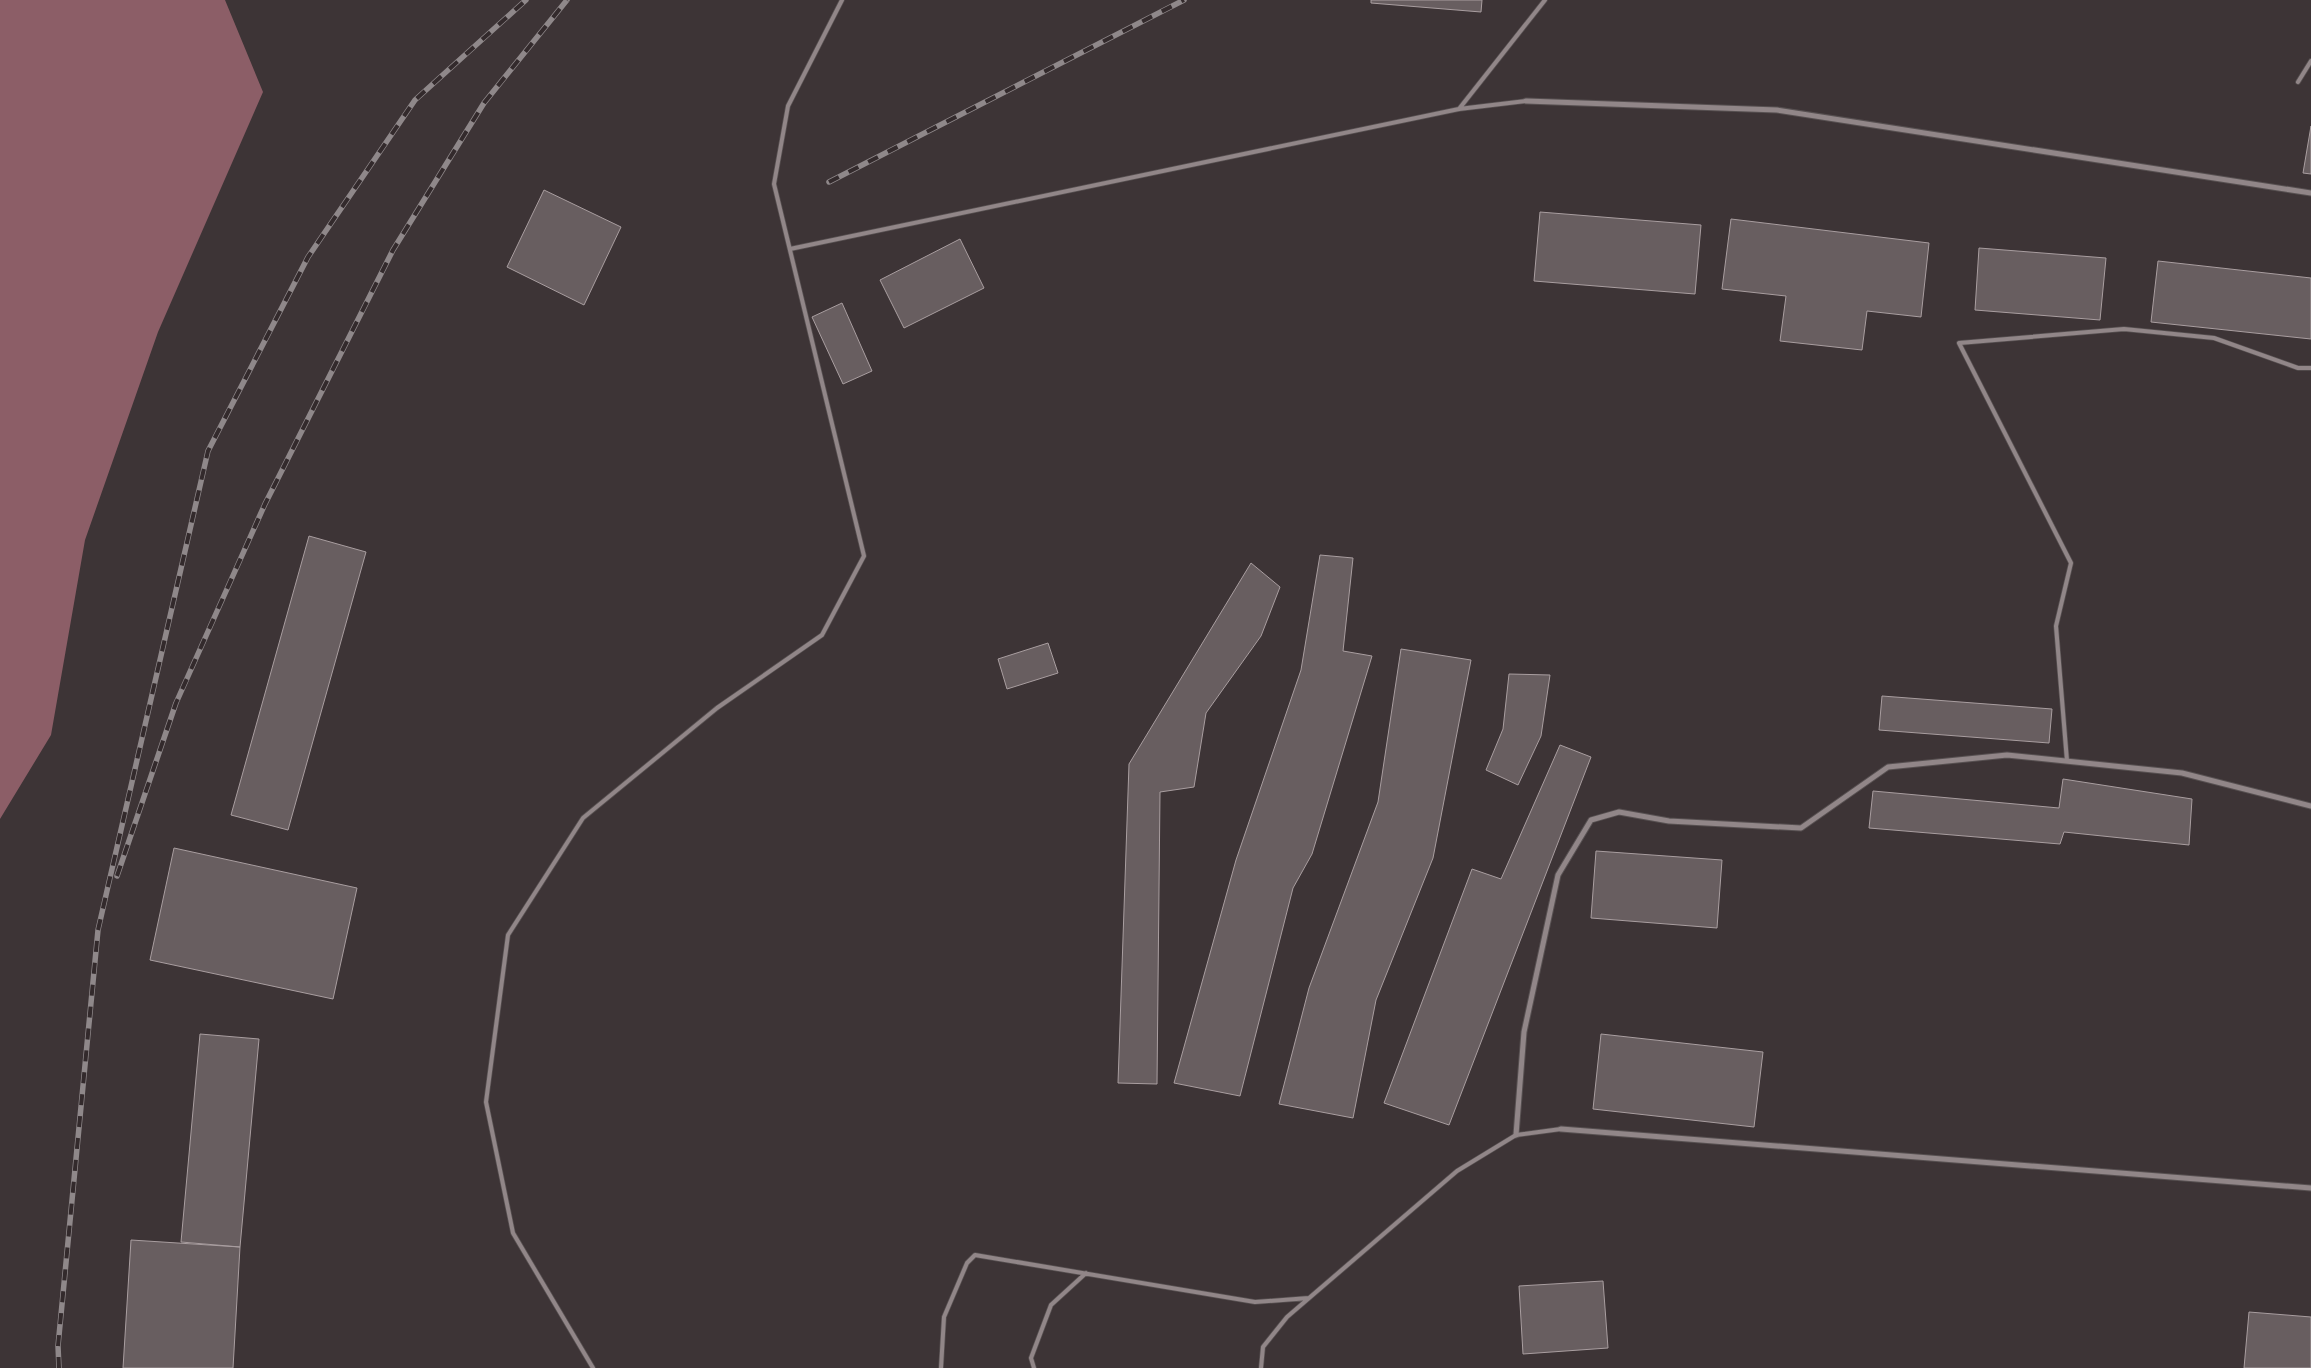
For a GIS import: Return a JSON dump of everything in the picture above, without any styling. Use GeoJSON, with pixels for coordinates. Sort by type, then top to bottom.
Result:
{"type":"FeatureCollection","features":[{"type":"Feature","properties":{"kind":"street"},"geometry":{"type":"LineString","coordinates":[[1526,102],[1776,110],[2311,193]]}},
{"type":"Feature","properties":{"kind":"street"},"geometry":{"type":"LineString","coordinates":[[1516,1135],[1524,1032],[1558,875],[1591,820],[1619,812],[1669,821],[1801,828],[1888,768],[2007,755],[2182,774],[2311,806]]}},
{"type":"Feature","properties":{"kind":"street"},"geometry":{"type":"LineString","coordinates":[[1561,1129],[2311,1188]]}},
{"type":"Feature","properties":{"kind":"lane"},"geometry":{"type":"LineString","coordinates":[[593,1368],[513,1233],[486,1102],[508,935],[583,818],[717,708],[822,635],[864,556],[774,184],[788,106],[842,0]]}},
{"type":"Feature","properties":{"kind":"lane"},"geometry":{"type":"LineString","coordinates":[[1459,109],[1545,0]]}},
{"type":"Feature","properties":{"kind":"lane"},"geometry":{"type":"LineString","coordinates":[[2298,82],[2311,60]]}},
{"type":"Feature","properties":{"kind":"lane"},"geometry":{"type":"LineString","coordinates":[[790,249],[1459,109],[1526,102]]}},
{"type":"Feature","properties":{"kind":"lane"},"geometry":{"type":"LineString","coordinates":[[2067,761],[2056,626],[2071,563],[1959,343],[2124,329],[2214,338],[2298,368],[2311,368]]}},
{"type":"Feature","properties":{"kind":"lane"},"geometry":{"type":"LineString","coordinates":[[1261,1368],[1263,1347],[1287,1317],[1457,1171],[1516,1135],[1561,1129]]}},
{"type":"Feature","properties":{"kind":"lane"},"geometry":{"type":"LineString","coordinates":[[941,1368],[944,1316],[967,1262],[975,1255],[1255,1302],[1309,1298]]}},
{"type":"Feature","properties":{"kind":"lane"},"geometry":{"type":"LineString","coordinates":[[1034,1368],[1031,1358],[1051,1305],[1086,1273]]}},
{"type":"Feature","properties":{"kind":"shaded area"},"geometry":{"type":"Polygon","coordinates":[[[0,0],[225,0],[263,92],[158,332],[85,540],[51,735],[0,819],[0,0]]]}},
{"type":"Feature","properties":{"kind":"building"},"geometry":{"type":"Polygon","coordinates":[[[1371,0],[1482,0],[1481,12],[1371,3],[1371,0]]]}},
{"type":"Feature","properties":{"kind":"building"},"geometry":{"type":"Polygon","coordinates":[[[2311,126],[2311,174],[2303,173],[2311,126]]]}},
{"type":"Feature","properties":{"kind":"building"},"geometry":{"type":"Polygon","coordinates":[[[544,190],[621,227],[584,305],[507,267],[544,190]]]}},
{"type":"Feature","properties":{"kind":"building"},"geometry":{"type":"Polygon","coordinates":[[[1540,212],[1701,225],[1695,294],[1534,281],[1540,212]]]}},
{"type":"Feature","properties":{"kind":"building"},"geometry":{"type":"Polygon","coordinates":[[[1731,219],[1929,243],[1921,317],[1867,311],[1862,350],[1780,341],[1786,296],[1722,289],[1731,219]]]}},
{"type":"Feature","properties":{"kind":"building"},"geometry":{"type":"Polygon","coordinates":[[[960,239],[984,288],[904,328],[880,280],[960,239]]]}},
{"type":"Feature","properties":{"kind":"building"},"geometry":{"type":"Polygon","coordinates":[[[1979,248],[2106,258],[2100,320],[1975,310],[1979,248]]]}},
{"type":"Feature","properties":{"kind":"building"},"geometry":{"type":"Polygon","coordinates":[[[2158,261],[2311,278],[2311,339],[2151,322],[2158,261]]]}},
{"type":"Feature","properties":{"kind":"building"},"geometry":{"type":"Polygon","coordinates":[[[842,303],[872,371],[843,384],[812,317],[842,303]]]}},
{"type":"Feature","properties":{"kind":"building"},"geometry":{"type":"Polygon","coordinates":[[[309,536],[366,552],[288,830],[231,815],[309,536]]]}},
{"type":"Feature","properties":{"kind":"building"},"geometry":{"type":"Polygon","coordinates":[[[1320,555],[1353,558],[1343,651],[1372,656],[1312,854],[1293,888],[1240,1096],[1174,1083],[1236,860],[1301,670],[1320,555]]]}},
{"type":"Feature","properties":{"kind":"building"},"geometry":{"type":"Polygon","coordinates":[[[1251,563],[1280,587],[1261,636],[1206,713],[1194,787],[1160,792],[1157,1084],[1118,1083],[1129,764],[1251,563]]]}},
{"type":"Feature","properties":{"kind":"building"},"geometry":{"type":"Polygon","coordinates":[[[1048,643],[1058,673],[1007,689],[998,659],[1048,643]]]}},
{"type":"Feature","properties":{"kind":"building"},"geometry":{"type":"Polygon","coordinates":[[[1401,649],[1471,660],[1433,858],[1376,1000],[1353,1118],[1279,1104],[1309,988],[1378,802],[1401,649]]]}},
{"type":"Feature","properties":{"kind":"building"},"geometry":{"type":"Polygon","coordinates":[[[1509,674],[1550,675],[1541,736],[1518,785],[1486,770],[1503,729],[1509,674]]]}},
{"type":"Feature","properties":{"kind":"building"},"geometry":{"type":"Polygon","coordinates":[[[1882,696],[2052,709],[2049,743],[1879,730],[1882,696]]]}},
{"type":"Feature","properties":{"kind":"building"},"geometry":{"type":"Polygon","coordinates":[[[1560,745],[1591,757],[1449,1125],[1384,1103],[1472,869],[1501,879],[1560,745]]]}},
{"type":"Feature","properties":{"kind":"building"},"geometry":{"type":"Polygon","coordinates":[[[2063,779],[2192,799],[2189,845],[2064,832],[2060,844],[1869,828],[1873,791],[2059,808],[2063,779]]]}},
{"type":"Feature","properties":{"kind":"building"},"geometry":{"type":"Polygon","coordinates":[[[174,848],[357,888],[333,999],[150,960],[174,848]]]}},
{"type":"Feature","properties":{"kind":"building"},"geometry":{"type":"Polygon","coordinates":[[[1596,851],[1722,860],[1717,928],[1591,918],[1596,851]]]}},
{"type":"Feature","properties":{"kind":"building"},"geometry":{"type":"Polygon","coordinates":[[[200,1034],[259,1039],[240,1247],[181,1242],[200,1034]]]}},
{"type":"Feature","properties":{"kind":"building"},"geometry":{"type":"Polygon","coordinates":[[[1601,1034],[1763,1052],[1754,1127],[1593,1109],[1601,1034]]]}},
{"type":"Feature","properties":{"kind":"building"},"geometry":{"type":"Polygon","coordinates":[[[131,1240],[240,1247],[233,1368],[123,1368],[131,1240]]]}},
{"type":"Feature","properties":{"kind":"building"},"geometry":{"type":"Polygon","coordinates":[[[1603,1281],[1608,1348],[1523,1354],[1519,1286],[1603,1281]]]}},
{"type":"Feature","properties":{"kind":"building"},"geometry":{"type":"Polygon","coordinates":[[[2249,1312],[2311,1317],[2311,1368],[2244,1368],[2249,1312]]]}},
{"type":"Feature","properties":{"kind":"railway"},"geometry":{"type":"LineString","coordinates":[[59,1368],[58,1346],[98,930],[208,451],[308,257],[415,100],[526,0]]}},
{"type":"Feature","properties":{"kind":"railway"},"geometry":{"type":"LineString","coordinates":[[117,876],[176,703],[265,504],[393,250],[484,103],[567,0]]}},
{"type":"Feature","properties":{"kind":"railway"},"geometry":{"type":"LineString","coordinates":[[829,182],[1184,0]]}}]}
